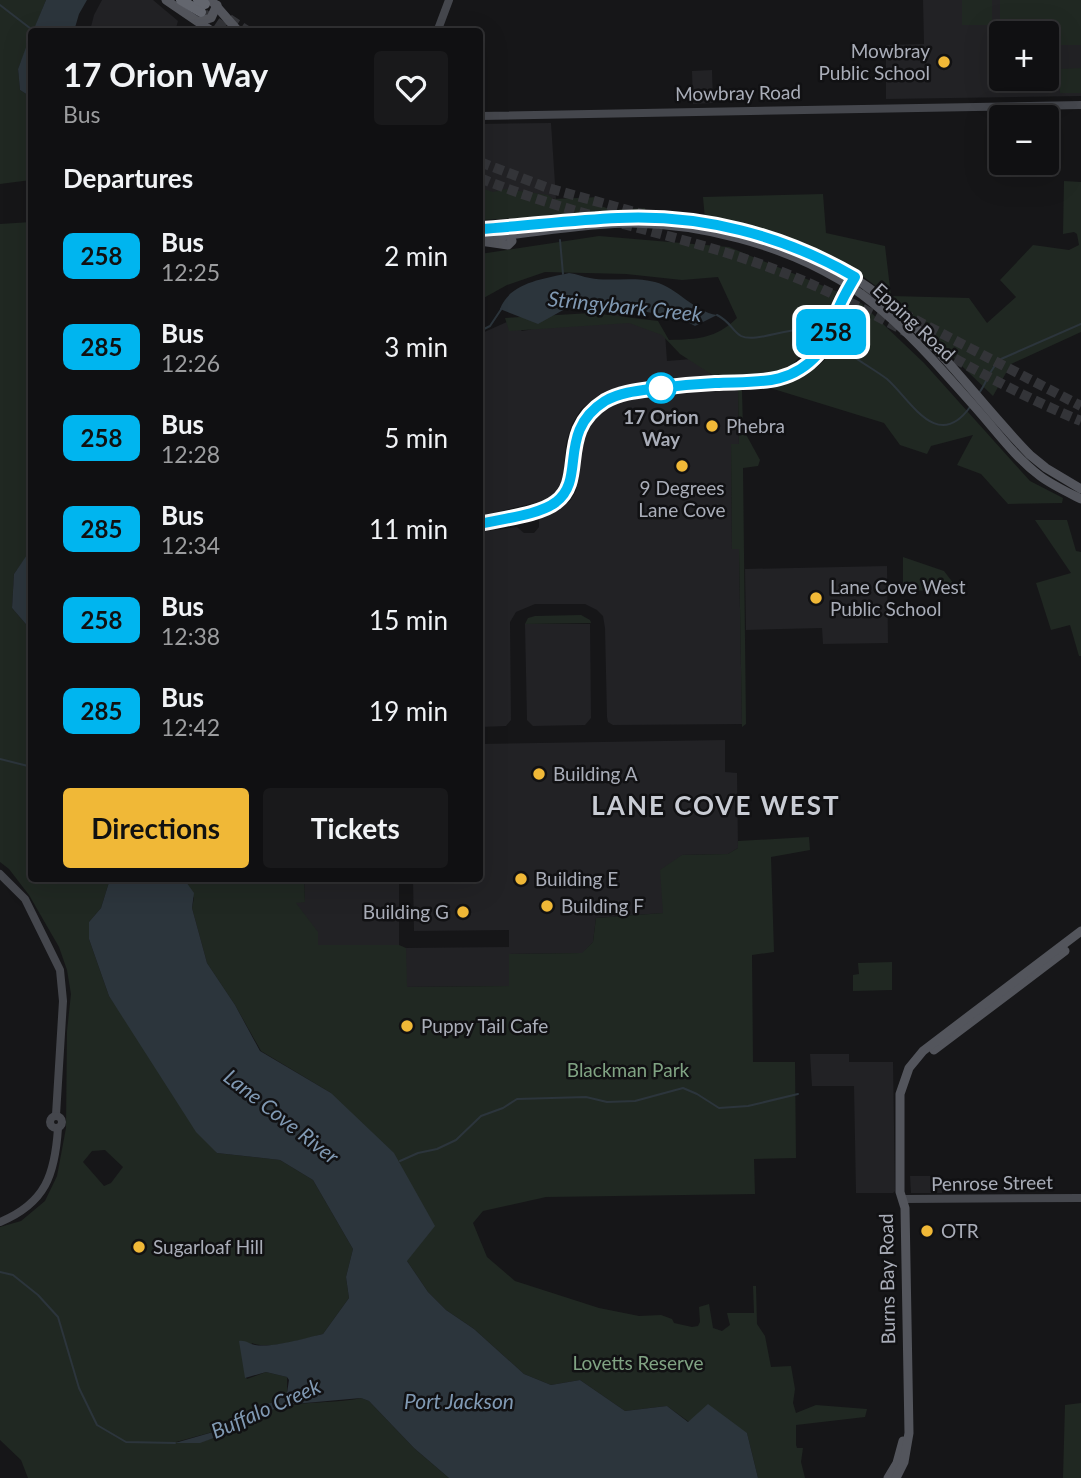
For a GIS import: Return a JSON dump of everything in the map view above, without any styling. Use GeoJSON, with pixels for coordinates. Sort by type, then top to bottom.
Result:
{"type":"FeatureCollection","features":[{"type":"Feature","properties":{"kind":"highway"},"geometry":{"type":"LineString","coordinates":[[181,0],[208,6]]}},
{"type":"Feature","properties":{"kind":"main road"},"geometry":{"type":"LineString","coordinates":[[166,0],[208,6],[234,28]]}},
{"type":"Feature","properties":{"kind":"main road"},"geometry":{"type":"LineString","coordinates":[[438,28],[449,0]]}},
{"type":"Feature","properties":{"kind":"main road"},"geometry":{"type":"LineString","coordinates":[[208,6],[212,28]]}},
{"type":"Feature","properties":{"kind":"main road"},"geometry":{"type":"LineString","coordinates":[[208,6],[229,28]]}},
{"type":"Feature","properties":{"kind":"main road","name":"Mowbray Road"},"geometry":{"type":"LineString","coordinates":[[483,116],[1081,105]]}},
{"type":"Feature","properties":{"kind":"main road","name":"Epping Road"},"geometry":{"type":"LineString","coordinates":[[509,231],[620,218],[705,223],[778,241],[858,280],[911,323],[994,429],[1039,475],[1079,494]]}},
{"type":"Feature","properties":{"kind":"main road","name":"Epping Road"},"geometry":{"type":"LineString","coordinates":[[483,229],[509,231],[631,223],[695,229],[778,252],[809,265],[852,289],[893,321],[996,417],[1030,455],[1079,494]]}},
{"type":"Feature","properties":{"kind":"main road"},"geometry":{"type":"LineString","coordinates":[[483,241],[508,246],[512,241],[509,231]]}},
{"type":"Feature","properties":{"kind":"main road"},"geometry":{"type":"LineString","coordinates":[[852,289],[858,280]]}},
{"type":"Feature","properties":{"kind":"main road"},"geometry":{"type":"LineString","coordinates":[[0,874],[25,900],[60,970],[63,1000],[56,1115],[62,1121],[55,1128],[56,1159],[43,1191],[28,1207],[0,1220]]}},
{"type":"Feature","properties":{"kind":"main road"},"geometry":{"type":"LineString","coordinates":[[995,1001],[1081,931]]}},
{"type":"Feature","properties":{"kind":"main road"},"geometry":{"type":"LineString","coordinates":[[995,1001],[1081,938]]}},
{"type":"Feature","properties":{"kind":"main road","name":"Burns Bay Road"},"geometry":{"type":"LineString","coordinates":[[898,1478],[909,1433],[904,1199],[900,1192],[900,1105],[905,1077],[913,1061],[923,1051],[995,1001]]}},
{"type":"Feature","properties":{"kind":"main road","name":"Penrose Street"},"geometry":{"type":"LineString","coordinates":[[904,1199],[1081,1198]]}},
{"type":"Feature","properties":{"kind":"main road","name":"Burns Bay Road"},"geometry":{"type":"LineString","coordinates":[[888,1478],[897,1463],[902,1444],[903,1366],[906,1359]]}},
{"type":"Feature","properties":{"kind":"shaded area"},"geometry":{"type":"Polygon","coordinates":[[[102,0],[153,0],[178,21],[176,28],[91,28],[102,0]]]}},
{"type":"Feature","properties":{"kind":"shaded area","name":"Mowbray Public School"},"geometry":{"type":"Polygon","coordinates":[[[923,0],[1081,0],[1081,96],[886,99],[886,45],[924,44],[923,0]]]}},
{"type":"Feature","properties":{"kind":"shaded area"},"geometry":{"type":"Polygon","coordinates":[[[712,70],[713,103],[693,104],[692,71],[712,70]]]}},
{"type":"Feature","properties":{"kind":"shaded area"},"geometry":{"type":"Polygon","coordinates":[[[551,123],[556,199],[483,191],[483,124],[551,123]]]}},
{"type":"Feature","properties":{"kind":"shaded area"},"geometry":{"type":"Polygon","coordinates":[[[618,314],[665,333],[667,361],[704,358],[711,376],[631,384],[600,395],[581,409],[572,424],[566,443],[563,483],[555,494],[543,501],[483,515],[483,333],[509,321],[522,331],[618,314]]]}},
{"type":"Feature","properties":{"kind":"shaded area"},"geometry":{"type":"Polygon","coordinates":[[[738,389],[739,444],[731,444],[732,549],[739,549],[742,724],[613,725],[608,722],[607,717],[603,616],[585,604],[535,604],[516,612],[510,622],[511,720],[506,726],[483,727],[483,532],[517,527],[524,533],[534,533],[539,527],[539,517],[553,513],[570,501],[576,491],[586,433],[598,415],[610,406],[630,398],[738,389]]]}},
{"type":"Feature","properties":{"kind":"shaded area","name":"Lane Cove West Public School"},"geometry":{"type":"Polygon","coordinates":[[[887,566],[888,643],[823,644],[822,628],[746,630],[745,569],[887,566]]]}},
{"type":"Feature","properties":{"kind":"shaded area"},"geometry":{"type":"Polygon","coordinates":[[[525,624],[590,624],[591,718],[585,725],[533,726],[527,720],[525,624]]]}},
{"type":"Feature","properties":{"kind":"shaded area"},"geometry":{"type":"Polygon","coordinates":[[[725,740],[725,772],[737,773],[738,848],[728,854],[682,855],[664,913],[596,918],[593,942],[583,953],[510,954],[509,986],[406,987],[406,948],[509,947],[509,930],[414,931],[413,882],[483,882],[483,744],[725,740]]]}},
{"type":"Feature","properties":{"kind":"shaded area"},"geometry":{"type":"Polygon","coordinates":[[[304,882],[399,882],[399,945],[318,945],[295,902],[305,902],[304,882]]]}},
{"type":"Feature","properties":{"kind":"shaded area"},"geometry":{"type":"Polygon","coordinates":[[[810,1054],[849,1054],[849,1062],[893,1062],[893,1193],[856,1193],[854,1086],[812,1086],[810,1054]]]}},
{"type":"Feature","properties":{"kind":"shaded area"},"geometry":{"type":"Polygon","coordinates":[[[910,1176],[942,1176],[942,1193],[911,1193],[910,1176]]]}},
{"type":"Feature","properties":{"kind":"green space"},"geometry":{"type":"Polygon","coordinates":[[[0,0],[46,0],[35,28],[28,28],[28,44],[18,69],[20,90],[28,95],[28,180],[0,184],[0,0]]]}},
{"type":"Feature","properties":{"kind":"green space"},"geometry":{"type":"Polygon","coordinates":[[[962,0],[992,0],[992,21],[989,21],[989,25],[962,25],[962,0]]]}},
{"type":"Feature","properties":{"kind":"green space"},"geometry":{"type":"Polygon","coordinates":[[[1000,0],[1081,0],[1081,45],[1059,45],[1059,21],[1000,21],[1000,0]]]}},
{"type":"Feature","properties":{"kind":"green space"},"geometry":{"type":"Polygon","coordinates":[[[1081,68],[1081,93],[1060,93],[1059,69],[1081,68]]]}},
{"type":"Feature","properties":{"kind":"green space"},"geometry":{"type":"Polygon","coordinates":[[[1064,181],[1081,182],[1081,332],[1011,364],[993,396],[890,297],[856,271],[791,241],[705,219],[703,197],[823,194],[826,233],[885,246],[891,296],[969,298],[987,323],[1016,297],[1000,280],[1033,245],[1069,250],[1079,245],[1077,234],[1063,234],[1064,181]]]}},
{"type":"Feature","properties":{"kind":"green space"},"geometry":{"type":"Polygon","coordinates":[[[483,189],[493,192],[506,189],[548,195],[553,199],[600,197],[601,206],[612,210],[645,208],[646,212],[483,220],[483,189]]]}},
{"type":"Feature","properties":{"kind":"green space"},"geometry":{"type":"Polygon","coordinates":[[[28,222],[28,555],[14,574],[12,608],[28,627],[28,882],[109,882],[101,908],[89,922],[89,939],[109,996],[217,1153],[280,1160],[313,1180],[353,1249],[346,1277],[349,1298],[323,1334],[277,1345],[252,1343],[245,1376],[247,1379],[266,1372],[287,1377],[287,1393],[274,1402],[259,1406],[227,1428],[176,1442],[212,1439],[266,1412],[289,1405],[361,1398],[369,1401],[414,1448],[449,1478],[28,1478],[21,1460],[0,1440],[0,1227],[21,1221],[45,1201],[57,1176],[66,1128],[67,1031],[71,994],[59,947],[29,895],[9,869],[0,862],[0,224],[28,222]],[[105,1150],[92,1151],[83,1162],[104,1186],[111,1183],[123,1167],[105,1150]]]}},
{"type":"Feature","properties":{"kind":"green space"},"geometry":{"type":"Polygon","coordinates":[[[599,236],[729,247],[838,292],[812,343],[793,364],[774,373],[714,376],[680,354],[662,335],[629,323],[509,331],[505,318],[592,313],[658,321],[669,340],[697,338],[721,330],[737,318],[718,277],[682,280],[626,274],[545,272],[507,285],[483,298],[483,254],[599,236]]]}},
{"type":"Feature","properties":{"kind":"green space"},"geometry":{"type":"Polygon","coordinates":[[[861,303],[924,363],[1030,481],[1063,498],[1062,503],[1008,504],[981,474],[957,465],[973,435],[931,446],[927,454],[900,445],[884,423],[767,387],[799,377],[821,364],[846,320],[861,303]]]}},
{"type":"Feature","properties":{"kind":"green space"},"geometry":{"type":"Polygon","coordinates":[[[738,389],[742,391],[743,429],[760,460],[758,466],[743,468],[746,724],[742,727],[739,549],[732,549],[731,444],[739,444],[738,389]]]}},
{"type":"Feature","properties":{"kind":"green space"},"geometry":{"type":"Polygon","coordinates":[[[1035,520],[1067,520],[1076,551],[1081,552],[1081,656],[1070,625],[1051,630],[1036,583],[1071,573],[1035,520]]]}},
{"type":"Feature","properties":{"kind":"green space"},"geometry":{"type":"Polygon","coordinates":[[[903,557],[944,571],[960,592],[903,590],[903,557]]]}},
{"type":"Feature","properties":{"kind":"green space"},"geometry":{"type":"Polygon","coordinates":[[[581,615],[591,623],[525,624],[528,618],[535,616],[581,615]]]}},
{"type":"Feature","properties":{"kind":"green space","name":"Blackman Park"},"geometry":{"type":"Polygon","coordinates":[[[809,837],[810,850],[771,857],[774,952],[752,955],[753,1062],[795,1062],[796,1158],[754,1159],[755,1194],[546,1197],[483,1211],[473,1223],[487,1257],[515,1281],[599,1308],[639,1316],[661,1315],[672,1319],[674,1323],[692,1327],[698,1326],[700,1322],[699,1307],[709,1304],[713,1328],[722,1331],[730,1325],[727,1313],[754,1313],[753,1286],[756,1286],[757,1324],[765,1336],[771,1367],[791,1366],[796,1413],[816,1405],[867,1409],[865,1417],[796,1425],[796,1445],[797,1448],[803,1448],[801,1462],[805,1478],[758,1478],[747,1433],[689,1422],[667,1406],[625,1411],[580,1380],[551,1385],[524,1374],[474,1329],[446,1310],[428,1292],[407,1261],[331,1093],[261,1051],[207,963],[192,908],[194,898],[186,882],[304,882],[305,902],[296,903],[318,932],[318,945],[399,945],[406,948],[407,987],[509,986],[509,954],[582,953],[593,942],[596,918],[663,913],[660,870],[682,855],[728,854],[738,848],[738,841],[809,837]]]}},
{"type":"Feature","properties":{"kind":"green space"},"geometry":{"type":"Polygon","coordinates":[[[892,962],[892,990],[853,991],[853,975],[859,974],[858,963],[892,962]]]}},
{"type":"Feature","properties":{"kind":"green space"},"geometry":{"type":"Polygon","coordinates":[[[1081,1403],[1081,1478],[1063,1478],[1065,1405],[1081,1403]]]}},
{"type":"Feature","properties":{"kind":"water"},"geometry":{"type":"Polygon","coordinates":[[[46,0],[87,0],[75,28],[34,28],[46,0]]]}},
{"type":"Feature","properties":{"kind":"water"},"geometry":{"type":"Polygon","coordinates":[[[28,42],[28,95],[20,90],[18,69],[28,42]]]}},
{"type":"Feature","properties":{"kind":"water"},"geometry":{"type":"Polygon","coordinates":[[[569,273],[587,278],[655,282],[701,309],[717,315],[695,326],[680,318],[636,310],[579,306],[565,309],[538,324],[500,309],[511,293],[520,287],[569,273]]]}},
{"type":"Feature","properties":{"kind":"water"},"geometry":{"type":"Polygon","coordinates":[[[28,553],[28,627],[12,608],[14,574],[28,553]]]}},
{"type":"Feature","properties":{"kind":"water","name":"Port Jackson"},"geometry":{"type":"Polygon","coordinates":[[[109,882],[186,882],[194,893],[192,908],[207,963],[235,1005],[260,1051],[331,1093],[394,1153],[435,1226],[407,1261],[428,1292],[446,1310],[474,1329],[524,1374],[551,1385],[580,1380],[625,1411],[667,1406],[688,1422],[708,1404],[747,1433],[758,1478],[449,1478],[414,1448],[369,1401],[361,1398],[294,1404],[267,1411],[228,1433],[200,1443],[175,1443],[227,1428],[259,1406],[274,1402],[287,1393],[287,1377],[266,1372],[245,1378],[239,1341],[271,1345],[323,1334],[349,1298],[346,1277],[353,1249],[313,1180],[280,1160],[217,1153],[196,1132],[109,996],[89,939],[89,922],[101,908],[109,882]]]}},
{"type":"Feature","properties":{"kind":"waterway"},"geometry":{"type":"LineString","coordinates":[[0,5],[30,28]]}},
{"type":"Feature","properties":{"kind":"waterway"},"geometry":{"type":"LineString","coordinates":[[560,240],[563,274]]}},
{"type":"Feature","properties":{"kind":"waterway","name":"Stringybark Creek"},"geometry":{"type":"LineString","coordinates":[[483,330],[490,326],[502,308]]}},
{"type":"Feature","properties":{"kind":"waterway","name":"Stringybark Creek"},"geometry":{"type":"LineString","coordinates":[[717,315],[738,334],[747,338],[797,330],[812,331],[827,337],[887,379],[915,409],[935,424],[946,425],[958,420],[970,407]]}},
{"type":"Feature","properties":{"kind":"waterway","name":"Stringybark Creek"},"geometry":{"type":"LineString","coordinates":[[979,393],[1001,359],[1081,324]]}},
{"type":"Feature","properties":{"kind":"waterway"},"geometry":{"type":"LineString","coordinates":[[0,759],[28,766]]}},
{"type":"Feature","properties":{"kind":"waterway"},"geometry":{"type":"LineString","coordinates":[[400,1161],[456,1140],[481,1116],[503,1108],[517,1099],[586,1097],[607,1102],[635,1101],[683,1088],[719,1108],[748,1106],[798,1094]]}},
{"type":"Feature","properties":{"kind":"waterway","name":"Buffalo Creek"},"geometry":{"type":"LineString","coordinates":[[0,1272],[13,1275],[38,1295],[58,1317],[79,1388],[97,1425],[126,1442],[175,1443]]}},
{"type":"Feature","properties":{"kind":"tunnel"},"geometry":{"type":"LineString","coordinates":[[204,14],[225,28]]}},
{"type":"Feature","properties":{"kind":"tunnel"},"geometry":{"type":"LineString","coordinates":[[229,19],[243,28]]}},
{"type":"Feature","properties":{"kind":"tunnel"},"geometry":{"type":"LineString","coordinates":[[483,163],[548,188],[653,217]]}},
{"type":"Feature","properties":{"kind":"tunnel"},"geometry":{"type":"LineString","coordinates":[[483,179],[557,205],[715,249],[792,276],[865,310],[1008,387],[1081,421]]}},
{"type":"Feature","properties":{"kind":"tunnel"},"geometry":{"type":"LineString","coordinates":[[862,292],[1081,406]]}},
{"type":"Feature","properties":{"kind":"bus line","name":"258"},"geometry":{"type":"LineString","coordinates":[[483,229],[620,218],[705,223],[768,237],[793,246],[855,277],[844,296],[824,346],[799,370],[763,383],[712,383],[670,387],[628,392],[607,400],[583,422],[574,444],[566,491],[556,502],[546,508],[483,523]]}},
{"type":"Feature","properties":{"kind":"place","name":"Mowbray Public School"},"geometry":{"type":"Point","coordinates":[944,62]}},
{"type":"Feature","properties":{"kind":"place","name":"17 Orion Way"},"geometry":{"type":"Point","coordinates":[661,388]}},
{"type":"Feature","properties":{"kind":"place","name":"Phebra"},"geometry":{"type":"Point","coordinates":[712,426]}},
{"type":"Feature","properties":{"kind":"place","name":"9 Degrees Lane Cove"},"geometry":{"type":"Point","coordinates":[682,466]}},
{"type":"Feature","properties":{"kind":"place","name":"Lane Cove West Public School"},"geometry":{"type":"Point","coordinates":[816,598]}},
{"type":"Feature","properties":{"kind":"place","name":"Building A"},"geometry":{"type":"Point","coordinates":[539,774]}},
{"type":"Feature","properties":{"kind":"place","name":"Building E"},"geometry":{"type":"Point","coordinates":[521,879]}},
{"type":"Feature","properties":{"kind":"place","name":"Building F"},"geometry":{"type":"Point","coordinates":[547,906]}},
{"type":"Feature","properties":{"kind":"place","name":"Building G"},"geometry":{"type":"Point","coordinates":[463,912]}},
{"type":"Feature","properties":{"kind":"place","name":"Puppy Tail Cafe"},"geometry":{"type":"Point","coordinates":[407,1026]}},
{"type":"Feature","properties":{"kind":"place","name":"OTR"},"geometry":{"type":"Point","coordinates":[927,1231]}},
{"type":"Feature","properties":{"kind":"place","name":"Sugarloaf Hill"},"geometry":{"type":"Point","coordinates":[139,1247]}},
{"type":"Feature","properties":{"kind":"district","name":"LANE COVE WEST"},"geometry":{"type":"Point","coordinates":[716,806]}},
{"type":"Feature","properties":{"kind":"water label","name":"Lane Cove River"},"geometry":{"type":"Point","coordinates":[281,1117]}},
{"type":"Feature","properties":{"kind":"park label","name":"Lovetts Reserve"},"geometry":{"type":"Point","coordinates":[638,1363]}}]}
